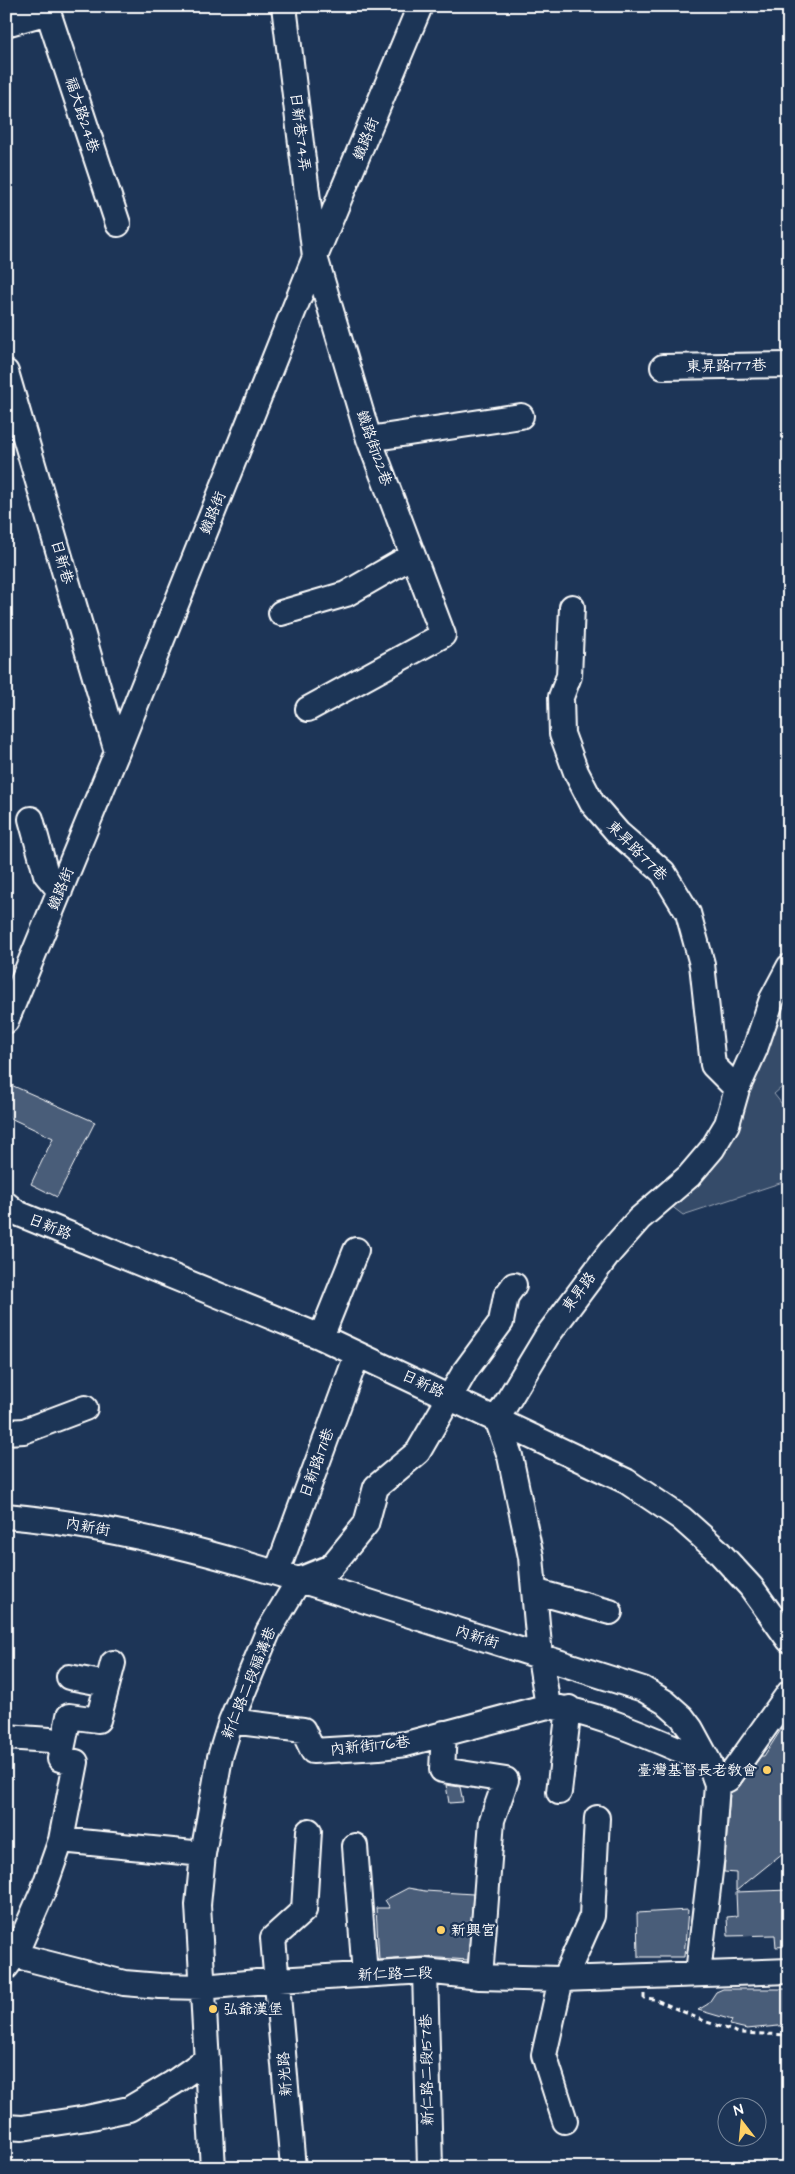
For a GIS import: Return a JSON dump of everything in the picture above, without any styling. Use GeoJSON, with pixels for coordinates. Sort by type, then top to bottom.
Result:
{"type":"FeatureCollection","features":[{"type":"Feature","properties":{"kind":"street","name":"日新巷74弄"},"geometry":{"type":"LineString","coordinates":[[284,6],[315,257]]}},
{"type":"Feature","properties":{"kind":"street","name":"鐵路街"},"geometry":{"type":"LineString","coordinates":[[6,1021],[117,752],[315,257],[420,6]]}},
{"type":"Feature","properties":{"kind":"street"},"geometry":{"type":"LineString","coordinates":[[6,24],[47,9]]}},
{"type":"Feature","properties":{"kind":"street","name":"福大路24巷"},"geometry":{"type":"LineString","coordinates":[[47,9],[118,224]]}},
{"type":"Feature","properties":{"kind":"street","name":"鐵路街122巷"},"geometry":{"type":"LineString","coordinates":[[308,709],[443,635],[369,439],[315,257]]}},
{"type":"Feature","properties":{"kind":"street","name":"東昇路177巷"},"geometry":{"type":"LineString","coordinates":[[663,367],[789,365]]}},
{"type":"Feature","properties":{"kind":"street","name":"日新巷"},"geometry":{"type":"LineString","coordinates":[[6,372],[117,752]]}},
{"type":"Feature","properties":{"kind":"street"},"geometry":{"type":"LineString","coordinates":[[369,439],[521,416]]}},
{"type":"Feature","properties":{"kind":"street"},"geometry":{"type":"LineString","coordinates":[[281,613],[346,594],[412,556]]}},
{"type":"Feature","properties":{"kind":"street","name":"東昇路77巷"},"geometry":{"type":"LineString","coordinates":[[572,608],[569,676],[561,697],[562,734],[576,772],[592,803],[618,833],[663,872],[688,913],[702,964],[713,1065],[737,1089]]}},
{"type":"Feature","properties":{"kind":"street"},"geometry":{"type":"LineString","coordinates":[[32,819],[46,874],[60,891]]}},
{"type":"Feature","properties":{"kind":"street","name":"東昇路"},"geometry":{"type":"LineString","coordinates":[[497,1419],[547,1336],[610,1252],[639,1219],[689,1176],[712,1150],[727,1124],[737,1089],[755,1049],[772,999],[789,967]]}},
{"type":"Feature","properties":{"kind":"street","name":"日新路"},"geometry":{"type":"LineString","coordinates":[[10,1210],[321,1338],[497,1419],[626,1482],[681,1518],[731,1564],[775,1618],[789,1640]]}},
{"type":"Feature","properties":{"kind":"street"},"geometry":{"type":"LineString","coordinates":[[321,1338],[356,1250]]}},
{"type":"Feature","properties":{"kind":"street"},"geometry":{"type":"LineString","coordinates":[[299,1580],[331,1567],[366,1524],[376,1487],[418,1452],[465,1371],[501,1322],[506,1296],[514,1285]]}},
{"type":"Feature","properties":{"kind":"street","name":"日新路171巷"},"geometry":{"type":"LineString","coordinates":[[277,1572],[357,1354]]}},
{"type":"Feature","properties":{"kind":"street"},"geometry":{"type":"LineString","coordinates":[[6,1432],[24,1431],[85,1408]]}},
{"type":"Feature","properties":{"kind":"street"},"geometry":{"type":"LineString","coordinates":[[497,1419],[510,1456],[531,1558],[540,1657],[558,1707],[559,1792]]}},
{"type":"Feature","properties":{"kind":"street","name":"內新街"},"geometry":{"type":"LineString","coordinates":[[6,1516],[37,1519],[142,1536],[277,1572],[643,1689],[665,1702],[682,1717],[709,1762],[717,1784],[712,1854],[698,1973]]}},
{"type":"Feature","properties":{"kind":"street","name":"新仁路二段福溝巷"},"geometry":{"type":"LineString","coordinates":[[213,2168],[198,1906],[203,1854],[220,1756],[231,1721],[268,1632],[299,1580]]}},
{"type":"Feature","properties":{"kind":"street"},"geometry":{"type":"LineString","coordinates":[[534,1591],[610,1612]]}},
{"type":"Feature","properties":{"kind":"street"},"geometry":{"type":"LineString","coordinates":[[9,1958],[43,1891],[61,1840],[76,1762],[60,1759],[69,1716],[98,1720],[110,1673],[68,1676]]}},
{"type":"Feature","properties":{"kind":"street"},"geometry":{"type":"LineString","coordinates":[[717,1784],[728,1779],[789,1693]]}},
{"type":"Feature","properties":{"kind":"street"},"geometry":{"type":"LineString","coordinates":[[558,1707],[709,1762]]}},
{"type":"Feature","properties":{"kind":"street","name":"內新街176巷"},"geometry":{"type":"LineString","coordinates":[[231,1721],[303,1730],[313,1751],[406,1744],[444,1733],[558,1707]]}},
{"type":"Feature","properties":{"kind":"street"},"geometry":{"type":"LineString","coordinates":[[444,1733],[442,1770],[506,1780],[492,1820],[480,1977]]}},
{"type":"Feature","properties":{"kind":"street"},"geometry":{"type":"LineString","coordinates":[[6,1737],[50,1740]]}},
{"type":"Feature","properties":{"kind":"street"},"geometry":{"type":"LineString","coordinates":[[565,2121],[544,2055],[562,1979],[592,1916],[597,1818]]}},
{"type":"Feature","properties":{"kind":"street","name":"新光路"},"geometry":{"type":"LineString","coordinates":[[293,2168],[274,1938],[304,1910],[309,1831]]}},
{"type":"Feature","properties":{"kind":"street"},"geometry":{"type":"LineString","coordinates":[[61,1840],[203,1854]]}},
{"type":"Feature","properties":{"kind":"street"},"geometry":{"type":"LineString","coordinates":[[355,1846],[365,1975]]}},
{"type":"Feature","properties":{"kind":"street","name":"新仁路二段"},"geometry":{"type":"LineString","coordinates":[[9,1958],[124,1983],[203,1987],[278,1980],[425,1971],[480,1977],[562,1979],[645,1974],[789,1970]]}},
{"type":"Feature","properties":{"kind":"street","name":"新仁路二段157巷"},"geometry":{"type":"LineString","coordinates":[[425,1971],[430,2168]]}},
{"type":"Feature","properties":{"kind":"street"},"geometry":{"type":"LineString","coordinates":[[6,2127],[22,2128],[87,2118],[129,2109],[173,2083],[207,2059]]}},
{"type":"Feature","properties":{"kind":"path"},"geometry":{"type":"LineString","coordinates":[[645,1974],[644,1998],[654,1999],[704,2021],[739,2033],[789,2035]]}},
{"type":"Feature","properties":{"kind":"shaded area"},"geometry":{"type":"Polygon","coordinates":[[[789,977],[789,1081],[774,1094],[789,1113],[789,1180],[683,1215],[662,1199],[711,1149],[789,977]]]}},
{"type":"Feature","properties":{"kind":"building"},"geometry":{"type":"Polygon","coordinates":[[[11,1085],[95,1122],[57,1197],[31,1184],[53,1138],[6,1116],[6,1094],[11,1085]]]}},
{"type":"Feature","properties":{"kind":"building"},"geometry":{"type":"Polygon","coordinates":[[[789,1717],[789,1848],[736,1891],[736,1873],[724,1872],[730,1793],[739,1787],[761,1756],[764,1756],[789,1717]]]}},
{"type":"Feature","properties":{"kind":"building"},"geometry":{"type":"Polygon","coordinates":[[[446,1785],[460,1787],[463,1802],[449,1803],[446,1785]]]}},
{"type":"Feature","properties":{"kind":"building","name":"新興宮"},"geometry":{"type":"Polygon","coordinates":[[[408,1888],[473,1894],[468,1960],[425,1957],[379,1960],[376,1908],[390,1908],[385,1900],[408,1888]]]}},
{"type":"Feature","properties":{"kind":"building"},"geometry":{"type":"Polygon","coordinates":[[[789,1890],[789,1946],[776,1947],[775,1935],[728,1936],[727,1917],[737,1916],[736,1892],[789,1890]]]}},
{"type":"Feature","properties":{"kind":"building"},"geometry":{"type":"Polygon","coordinates":[[[688,1910],[684,1957],[638,1957],[637,1913],[688,1910]]]}},
{"type":"Feature","properties":{"kind":"building"},"geometry":{"type":"Polygon","coordinates":[[[723,1989],[789,1989],[789,2025],[747,2029],[730,2025],[732,2020],[698,2010],[708,2004],[716,1992],[723,1989]]]}},
{"type":"Feature","properties":{"kind":"place","name":"臺灣基督長老教會"},"geometry":{"type":"Point","coordinates":[767,1770]}},
{"type":"Feature","properties":{"kind":"place","name":"新興宮"},"geometry":{"type":"Point","coordinates":[441,1930]}},
{"type":"Feature","properties":{"kind":"place","name":"弘爺漢堡"},"geometry":{"type":"Point","coordinates":[213,2009]}}]}
